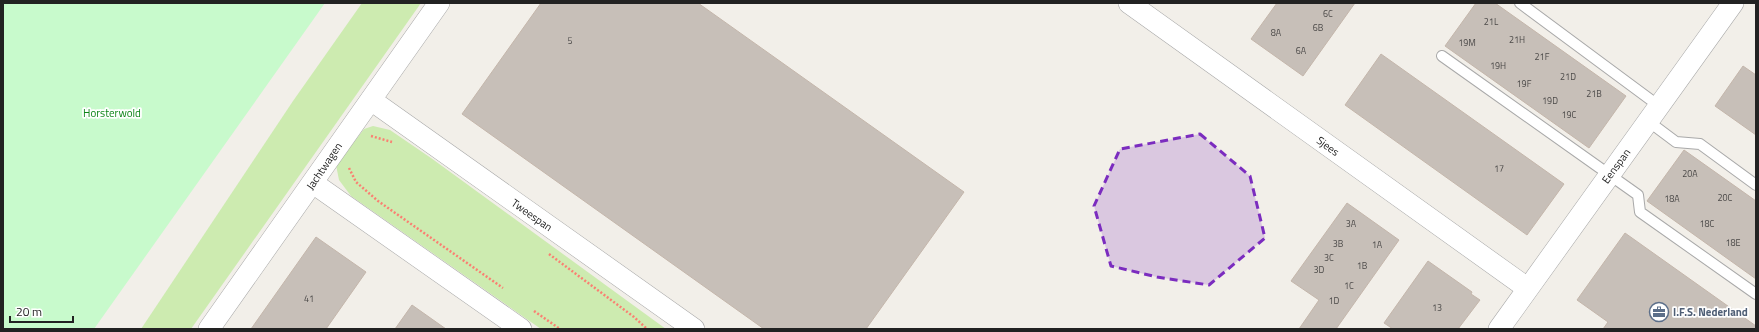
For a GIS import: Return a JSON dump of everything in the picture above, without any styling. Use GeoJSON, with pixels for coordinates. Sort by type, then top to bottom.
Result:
{"type":"FeatureCollection","features":[{"type":"Feature","properties":{"kind":"street","name":"Jachtwagen"},"geometry":{"type":"LineString","coordinates":[[209,329],[439,3]]}},
{"type":"Feature","properties":{"kind":"street","name":"Sjees"},"geometry":{"type":"LineString","coordinates":[[1130,3],[1527,288]]}},
{"type":"Feature","properties":{"kind":"street","name":"Eenspan"},"geometry":{"type":"LineString","coordinates":[[1499,329],[1733,3]]}},
{"type":"Feature","properties":{"kind":"street","name":"Tweespan"},"geometry":{"type":"LineString","coordinates":[[371,100],[694,329]]}},
{"type":"Feature","properties":{"kind":"street"},"geometry":{"type":"LineString","coordinates":[[313,183],[520,329]]}},
{"type":"Feature","properties":{"kind":"lane"},"geometry":{"type":"LineString","coordinates":[[1520,3],[1653,113],[1676,142],[1700,144],[1756,185]]}},
{"type":"Feature","properties":{"kind":"lane"},"geometry":{"type":"LineString","coordinates":[[1442,56],[1638,194],[1640,212],[1756,294]]}},
{"type":"Feature","properties":{"kind":"path"},"geometry":{"type":"LineString","coordinates":[[351,128],[364,135],[391,141],[397,146]]}},
{"type":"Feature","properties":{"kind":"path"},"geometry":{"type":"LineString","coordinates":[[335,150],[344,159],[356,182],[378,201],[509,292]]}},
{"type":"Feature","properties":{"kind":"path"},"geometry":{"type":"LineString","coordinates":[[547,253],[634,317],[647,329]]}},
{"type":"Feature","properties":{"kind":"path"},"geometry":{"type":"LineString","coordinates":[[528,306],[560,329]]}},
{"type":"Feature","properties":{"kind":"highlighted area"},"geometry":{"type":"Polygon","coordinates":[[[1200,134],[1250,176],[1265,238],[1209,285],[1157,277],[1111,266],[1094,206],[1120,149],[1200,134]]]}},
{"type":"Feature","properties":{"kind":"green space","name":"Horsterwold"},"geometry":{"type":"Polygon","coordinates":[[[3,3],[325,3],[94,329],[3,329],[3,3]]]}},
{"type":"Feature","properties":{"kind":"green space"},"geometry":{"type":"Polygon","coordinates":[[[362,3],[421,3],[191,329],[141,329],[293,101],[362,3]]]}},
{"type":"Feature","properties":{"kind":"green space"},"geometry":{"type":"Polygon","coordinates":[[[373,126],[390,130],[431,158],[666,329],[541,329],[351,196],[339,180],[336,165],[364,129],[373,126]]]}},
{"type":"Feature","properties":{"kind":"building"},"geometry":{"type":"Polygon","coordinates":[[[541,3],[698,3],[964,192],[866,329],[764,329],[462,114],[541,3]]]}},
{"type":"Feature","properties":{"kind":"building"},"geometry":{"type":"Polygon","coordinates":[[[1277,3],[1355,3],[1303,76],[1251,39],[1277,3]]]}},
{"type":"Feature","properties":{"kind":"building"},"geometry":{"type":"Polygon","coordinates":[[[1476,3],[1495,3],[1626,96],[1589,148],[1445,46],[1476,3]]]}},
{"type":"Feature","properties":{"kind":"building"},"geometry":{"type":"Polygon","coordinates":[[[1381,54],[1564,184],[1527,235],[1345,105],[1381,54]]]}},
{"type":"Feature","properties":{"kind":"building"},"geometry":{"type":"Polygon","coordinates":[[[1743,66],[1756,75],[1756,135],[1715,106],[1743,66]]]}},
{"type":"Feature","properties":{"kind":"building"},"geometry":{"type":"Polygon","coordinates":[[[1684,150],[1756,201],[1756,279],[1647,201],[1684,150]]]}},
{"type":"Feature","properties":{"kind":"building"},"geometry":{"type":"Polygon","coordinates":[[[1347,203],[1399,240],[1336,329],[1299,329],[1319,300],[1291,281],[1347,203]]]}},
{"type":"Feature","properties":{"kind":"building"},"geometry":{"type":"Polygon","coordinates":[[[1625,233],[1756,326],[1756,329],[1603,329],[1608,322],[1577,300],[1625,233]]]}},
{"type":"Feature","properties":{"kind":"building"},"geometry":{"type":"Polygon","coordinates":[[[316,237],[366,272],[326,329],[251,329],[316,237]]]}},
{"type":"Feature","properties":{"kind":"building"},"geometry":{"type":"Polygon","coordinates":[[[1428,261],[1472,292],[1471,294],[1480,300],[1458,329],[1393,329],[1384,323],[1428,261]]]}},
{"type":"Feature","properties":{"kind":"building"},"geometry":{"type":"Polygon","coordinates":[[[412,305],[446,329],[395,329],[412,305]]]}},
{"type":"Feature","properties":{"kind":"place","name":"I.F.S. Nederland"},"geometry":{"type":"Point","coordinates":[1659,312]}}]}
